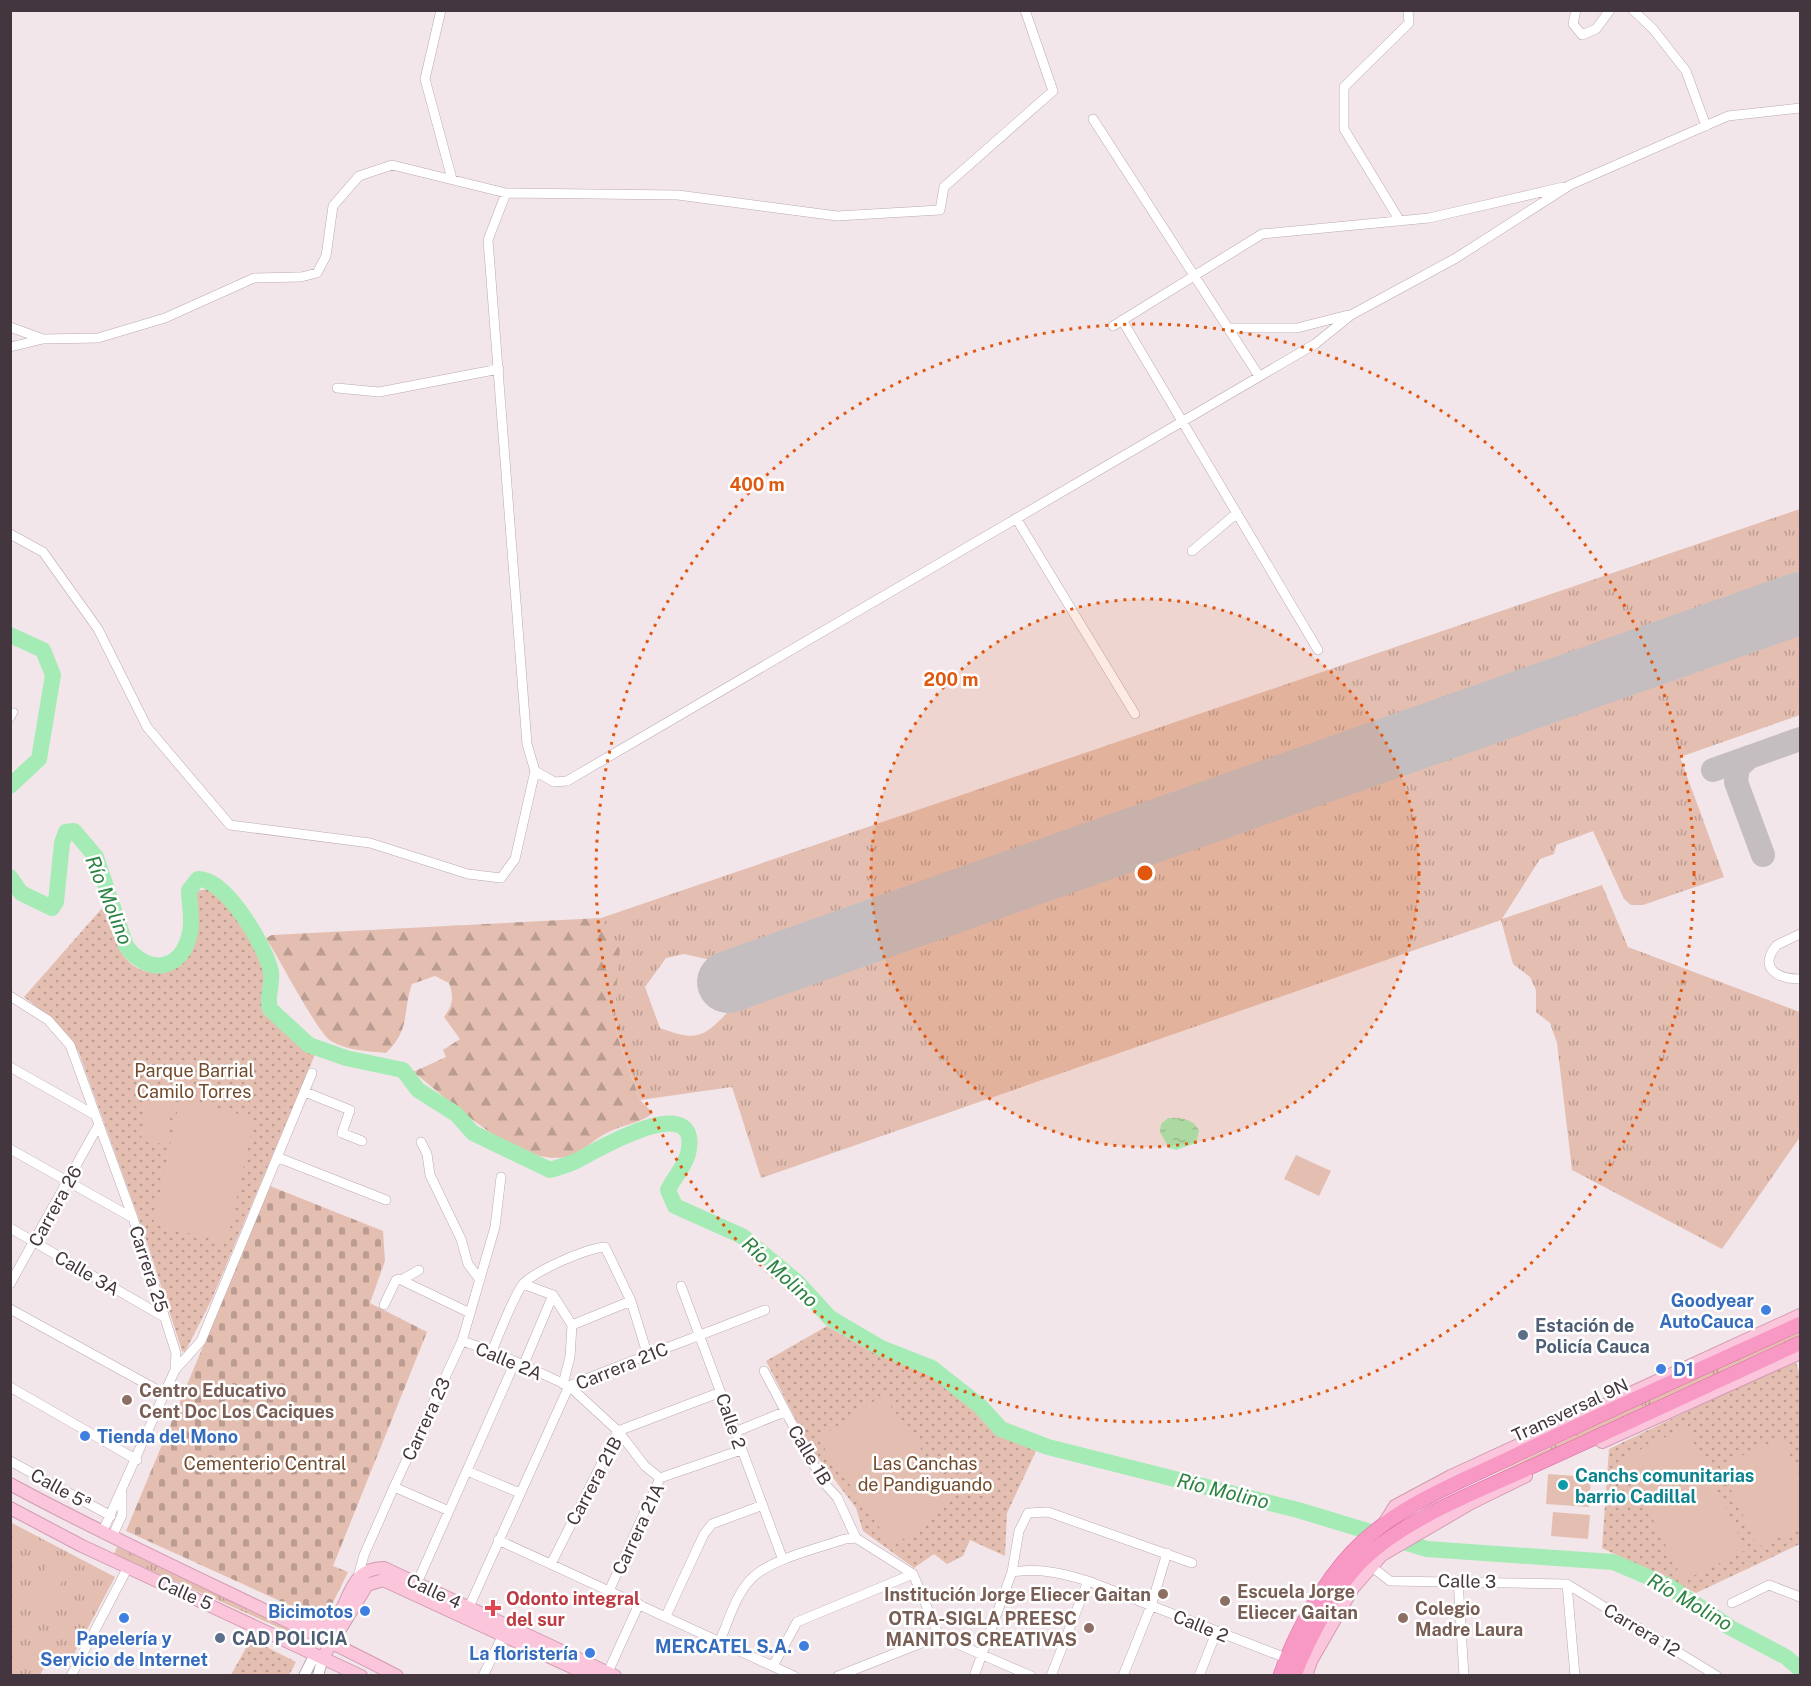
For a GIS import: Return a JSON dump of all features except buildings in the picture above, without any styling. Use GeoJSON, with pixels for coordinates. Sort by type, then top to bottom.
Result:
{"type":"FeatureCollection","features":[{"type":"Feature","properties":{"kind":"main road"},"geometry":{"type":"LineString","coordinates":[[1384,1523],[1395,1506],[1450,1476],[1800,1315]]}},
{"type":"Feature","properties":{"kind":"main road","name":"Transversal 9N"},"geometry":{"type":"LineString","coordinates":[[1280,1676],[1286,1658],[1332,1577],[1363,1542],[1384,1523],[1421,1501],[1595,1417],[1800,1324]]}},
{"type":"Feature","properties":{"kind":"main road","name":"Transversal 9N"},"geometry":{"type":"LineString","coordinates":[[1294,1676],[1310,1641],[1342,1586],[1362,1561],[1403,1535],[1521,1472],[1800,1343]]}},
{"type":"Feature","properties":{"kind":"main road","name":"Transversal 9N"},"geometry":{"type":"LineString","coordinates":[[1403,1535],[1539,1470],[1800,1353]]}},
{"type":"Feature","properties":{"kind":"main road"},"geometry":{"type":"LineString","coordinates":[[1521,1472],[1539,1470]]}},
{"type":"Feature","properties":{"kind":"main road","name":"Calle 5"},"geometry":{"type":"LineString","coordinates":[[10,1484],[107,1535],[334,1642],[397,1676]]}},
{"type":"Feature","properties":{"kind":"main road"},"geometry":{"type":"LineString","coordinates":[[15,1511],[30,1506],[29,1493]]}},
{"type":"Feature","properties":{"kind":"main road","name":"Calle 5"},"geometry":{"type":"LineString","coordinates":[[15,1511],[82,1546],[361,1676]]}},
{"type":"Feature","properties":{"kind":"main road"},"geometry":{"type":"LineString","coordinates":[[82,1546],[105,1551],[110,1546],[107,1535]]}},
{"type":"Feature","properties":{"kind":"main road"},"geometry":{"type":"LineString","coordinates":[[1306,1676],[1311,1661],[1353,1587],[1372,1567],[1380,1551]]}},
{"type":"Feature","properties":{"kind":"main road"},"geometry":{"type":"LineString","coordinates":[[358,1577],[369,1570],[384,1568]]}},
{"type":"Feature","properties":{"kind":"main road","name":"Calle 4"},"geometry":{"type":"LineString","coordinates":[[384,1568],[611,1674]]}},
{"type":"Feature","properties":{"kind":"main road","name":"Carrera 23"},"geometry":{"type":"LineString","coordinates":[[321,1627],[330,1625],[337,1618],[358,1577]]}},
{"type":"Feature","properties":{"kind":"main road","name":"Calle 4"},"geometry":{"type":"LineString","coordinates":[[334,1642],[363,1591],[376,1580],[390,1583],[591,1676]]}},
{"type":"Feature","properties":{"kind":"main road","name":"Calle 5"},"geometry":{"type":"LineString","coordinates":[[276,1616],[296,1618],[321,1627]]}},
{"type":"Feature","properties":{"kind":"main road"},"geometry":{"type":"LineString","coordinates":[[323,1657],[334,1642]]}},
{"type":"Feature","properties":{"kind":"main road"},"geometry":{"type":"LineString","coordinates":[[530,1647],[555,1647]]}},
{"type":"Feature","properties":{"kind":"main road"},"geometry":{"type":"LineString","coordinates":[[1275,1676],[1280,1662],[1286,1658]]}},
{"type":"Feature","properties":{"kind":"street"},"geometry":{"type":"LineString","coordinates":[[441,10],[425,79],[452,179]]}},
{"type":"Feature","properties":{"kind":"street"},"geometry":{"type":"LineString","coordinates":[[10,347],[43,339],[98,338],[165,318],[254,278],[301,277],[317,273],[326,256],[333,206],[359,176],[392,165],[506,193],[678,195],[837,216],[940,210],[944,187],[1053,91],[1026,10]]}},
{"type":"Feature","properties":{"kind":"street"},"geometry":{"type":"LineString","coordinates":[[1400,221],[1344,129],[1344,87],[1409,23],[1408,10]]}},
{"type":"Feature","properties":{"kind":"street"},"geometry":{"type":"LineString","coordinates":[[1576,10],[1573,24],[1582,35],[1596,29],[1610,10]]}},
{"type":"Feature","properties":{"kind":"street"},"geometry":{"type":"LineString","coordinates":[[1633,10],[1653,29],[1686,71],[1706,126]]}},
{"type":"Feature","properties":{"kind":"street"},"geometry":{"type":"LineString","coordinates":[[535,771],[554,782],[567,781],[1315,344],[1351,315],[1456,258],[1570,185],[1728,116],[1800,108]]}},
{"type":"Feature","properties":{"kind":"street"},"geometry":{"type":"LineString","coordinates":[[1093,119],[1259,376]]}},
{"type":"Feature","properties":{"kind":"street"},"geometry":{"type":"LineString","coordinates":[[1113,326],[1262,234],[1429,218],[1570,185]]}},
{"type":"Feature","properties":{"kind":"street"},"geometry":{"type":"LineString","coordinates":[[10,534],[43,552],[98,629],[147,727],[230,825],[370,843],[468,874],[501,878],[515,859],[535,771],[527,744],[488,240],[506,193]]}},
{"type":"Feature","properties":{"kind":"street"},"geometry":{"type":"LineString","coordinates":[[1229,328],[1297,328],[1351,315]]}},
{"type":"Feature","properties":{"kind":"street"},"geometry":{"type":"LineString","coordinates":[[1122,320],[1318,650]]}},
{"type":"Feature","properties":{"kind":"street"},"geometry":{"type":"LineString","coordinates":[[10,327],[43,339]]}},
{"type":"Feature","properties":{"kind":"street"},"geometry":{"type":"LineString","coordinates":[[337,388],[379,392],[499,369]]}},
{"type":"Feature","properties":{"kind":"street"},"geometry":{"type":"LineString","coordinates":[[1192,551],[1237,513]]}},
{"type":"Feature","properties":{"kind":"street"},"geometry":{"type":"LineString","coordinates":[[1016,518],[1135,714]]}},
{"type":"Feature","properties":{"kind":"street"},"geometry":{"type":"LineString","coordinates":[[1800,934],[1777,945],[1770,962],[1773,971],[1781,978],[1800,979]]}},
{"type":"Feature","properties":{"kind":"street","name":"Carrera 25"},"geometry":{"type":"LineString","coordinates":[[10,996],[48,1020],[70,1045],[133,1218],[176,1353],[175,1370]]}},
{"type":"Feature","properties":{"kind":"street"},"geometry":{"type":"LineString","coordinates":[[10,1067],[95,1115]]}},
{"type":"Feature","properties":{"kind":"street"},"geometry":{"type":"LineString","coordinates":[[107,1535],[111,1516],[137,1460],[163,1393],[175,1370],[201,1341],[312,1074]]}},
{"type":"Feature","properties":{"kind":"street"},"geometry":{"type":"LineString","coordinates":[[305,1092],[350,1110],[342,1133],[362,1141]]}},
{"type":"Feature","properties":{"kind":"street","name":"Carrera 26"},"geometry":{"type":"LineString","coordinates":[[10,1284],[69,1182],[98,1126]]}},
{"type":"Feature","properties":{"kind":"street"},"geometry":{"type":"LineString","coordinates":[[422,1142],[427,1154],[430,1175],[461,1239],[468,1264],[480,1280]]}},
{"type":"Feature","properties":{"kind":"street"},"geometry":{"type":"LineString","coordinates":[[10,1149],[133,1218]]}},
{"type":"Feature","properties":{"kind":"street"},"geometry":{"type":"LineString","coordinates":[[279,1158],[386,1200]]}},
{"type":"Feature","properties":{"kind":"street","name":"Carrera 23"},"geometry":{"type":"LineString","coordinates":[[358,1577],[364,1555],[393,1487],[462,1341],[495,1227],[501,1177]]}},
{"type":"Feature","properties":{"kind":"street","name":"Calle 3A"},"geometry":{"type":"LineString","coordinates":[[10,1228],[164,1317]]}},
{"type":"Feature","properties":{"kind":"street"},"geometry":{"type":"LineString","coordinates":[[492,1351],[523,1284],[542,1272],[595,1248],[605,1247],[631,1301],[647,1353]]}},
{"type":"Feature","properties":{"kind":"street"},"geometry":{"type":"LineString","coordinates":[[384,1305],[396,1280],[403,1279],[419,1269]]}},
{"type":"Feature","properties":{"kind":"street"},"geometry":{"type":"LineString","coordinates":[[403,1279],[470,1313]]}},
{"type":"Feature","properties":{"kind":"street"},"geometry":{"type":"LineString","coordinates":[[523,1284],[553,1295],[572,1325],[566,1385]]}},
{"type":"Feature","properties":{"kind":"street","name":"Calle 2"},"geometry":{"type":"LineString","coordinates":[[681,1286],[783,1560]]}},
{"type":"Feature","properties":{"kind":"street"},"geometry":{"type":"LineString","coordinates":[[417,1583],[467,1471],[553,1295]]}},
{"type":"Feature","properties":{"kind":"street"},"geometry":{"type":"LineString","coordinates":[[572,1325],[631,1301]]}},
{"type":"Feature","properties":{"kind":"street"},"geometry":{"type":"LineString","coordinates":[[10,1309],[163,1393]]}},
{"type":"Feature","properties":{"kind":"street","name":"Carrera 21C"},"geometry":{"type":"LineString","coordinates":[[469,1607],[566,1385],[765,1310]]}},
{"type":"Feature","properties":{"kind":"street","name":"Calle 2A"},"geometry":{"type":"LineString","coordinates":[[462,1341],[492,1351],[566,1385],[618,1431],[645,1466],[660,1478]]}},
{"type":"Feature","properties":{"kind":"street","name":"Calle 1B"},"geometry":{"type":"LineString","coordinates":[[764,1371],[823,1482],[837,1497],[856,1538]]}},
{"type":"Feature","properties":{"kind":"street"},"geometry":{"type":"LineString","coordinates":[[10,1387],[137,1460]]}},
{"type":"Feature","properties":{"kind":"street","name":"Carrera 21B"},"geometry":{"type":"LineString","coordinates":[[551,1564],[618,1431],[721,1392]]}},
{"type":"Feature","properties":{"kind":"street"},"geometry":{"type":"LineString","coordinates":[[735,1432],[784,1412]]}},
{"type":"Feature","properties":{"kind":"street","name":"Carrera 21A"},"geometry":{"type":"LineString","coordinates":[[609,1591],[660,1478],[741,1450]]}},
{"type":"Feature","properties":{"kind":"street","name":"Calle 5ª"},"geometry":{"type":"LineString","coordinates":[[10,1461],[111,1516]]}},
{"type":"Feature","properties":{"kind":"street"},"geometry":{"type":"LineString","coordinates":[[467,1471],[520,1493]]}},
{"type":"Feature","properties":{"kind":"street"},"geometry":{"type":"LineString","coordinates":[[393,1487],[449,1511]]}},
{"type":"Feature","properties":{"kind":"street"},"geometry":{"type":"LineString","coordinates":[[107,1535],[122,1515],[122,1491]]}},
{"type":"Feature","properties":{"kind":"street"},"geometry":{"type":"LineString","coordinates":[[666,1616],[704,1534],[712,1524],[763,1505]]}},
{"type":"Feature","properties":{"kind":"street"},"geometry":{"type":"LineString","coordinates":[[974,1676],[1012,1572],[1018,1531],[1023,1520],[1033,1511],[1048,1512],[1192,1563]]}},
{"type":"Feature","properties":{"kind":"street"},"geometry":{"type":"LineString","coordinates":[[720,1641],[745,1585],[753,1577],[783,1560],[845,1539],[856,1538],[913,1574],[939,1636]]}},
{"type":"Feature","properties":{"kind":"street"},"geometry":{"type":"LineString","coordinates":[[498,1540],[794,1676]]}},
{"type":"Feature","properties":{"kind":"street"},"geometry":{"type":"LineString","coordinates":[[1123,1676],[1151,1606],[1167,1553]]}},
{"type":"Feature","properties":{"kind":"street"},"geometry":{"type":"LineString","coordinates":[[364,1555],[384,1568]]}},
{"type":"Feature","properties":{"kind":"street"},"geometry":{"type":"LineString","coordinates":[[71,1676],[128,1567]]}},
{"type":"Feature","properties":{"kind":"street","name":"Calle 3"},"geometry":{"type":"LineString","coordinates":[[1372,1567],[1390,1581],[1458,1580],[1567,1584]]}},
{"type":"Feature","properties":{"kind":"street","name":"Calle 2"},"geometry":{"type":"LineString","coordinates":[[1012,1572],[1032,1569],[1055,1571],[1088,1581],[1216,1633],[1286,1658]]}},
{"type":"Feature","properties":{"kind":"street"},"geometry":{"type":"LineString","coordinates":[[773,1666],[797,1622],[913,1574]]}},
{"type":"Feature","properties":{"kind":"street"},"geometry":{"type":"LineString","coordinates":[[1458,1580],[1464,1676]]}},
{"type":"Feature","properties":{"kind":"street"},"geometry":{"type":"LineString","coordinates":[[1051,1676],[1088,1581]]}},
{"type":"Feature","properties":{"kind":"street"},"geometry":{"type":"LineString","coordinates":[[1567,1584],[1575,1676]]}},
{"type":"Feature","properties":{"kind":"street","name":"Carrera 12"},"geometry":{"type":"LineString","coordinates":[[1567,1584],[1717,1676]]}},
{"type":"Feature","properties":{"kind":"street"},"geometry":{"type":"LineString","coordinates":[[1732,1603],[1770,1585],[1800,1597]]}},
{"type":"Feature","properties":{"kind":"street"},"geometry":{"type":"LineString","coordinates":[[611,1674],[639,1605]]}},
{"type":"Feature","properties":{"kind":"street"},"geometry":{"type":"LineString","coordinates":[[1199,1676],[1216,1633]]}},
{"type":"Feature","properties":{"kind":"street"},"geometry":{"type":"LineString","coordinates":[[483,1676],[503,1635]]}},
{"type":"Feature","properties":{"kind":"street"},"geometry":{"type":"LineString","coordinates":[[838,1676],[939,1636],[1031,1676]]}},
{"type":"Feature","properties":{"kind":"street"},"geometry":{"type":"LineString","coordinates":[[304,1676],[312,1660],[323,1657],[318,1676]]}},
{"type":"Feature","properties":{"kind":"green space"},"geometry":{"type":"Polygon","coordinates":[[[1800,509],[1800,578],[711,960],[684,954],[666,958],[645,987],[660,1028],[682,1035],[698,1035],[711,1028],[728,1012],[1800,634],[1800,715],[1680,757],[1724,877],[1643,905],[1631,905],[1624,899],[1593,831],[1556,845],[1554,854],[1540,859],[1502,919],[1602,885],[1628,947],[1800,1012],[1800,1137],[1722,1249],[1572,1170],[1557,1043],[1550,1023],[1536,1012],[1536,990],[1530,977],[1513,964],[1501,920],[761,1178],[732,1087],[640,1100],[617,1034],[615,1006],[619,948],[601,918],[1800,509]]]}},
{"type":"Feature","properties":{"kind":"green space","name":"Parque Barrial Camilo Torres"},"geometry":{"type":"Polygon","coordinates":[[[207,889],[235,915],[257,948],[265,972],[264,1009],[300,1042],[316,1052],[211,1301],[185,1352],[182,1351],[144,1233],[79,1053],[62,1029],[24,997],[104,906],[116,942],[128,961],[148,972],[162,972],[175,967],[183,961],[194,943],[197,891],[207,889]]]}},
{"type":"Feature","properties":{"kind":"green space"},"geometry":{"type":"Polygon","coordinates":[[[601,918],[620,948],[615,1006],[617,1035],[640,1100],[653,1113],[642,1120],[599,1137],[572,1155],[552,1158],[531,1154],[488,1131],[413,1072],[446,1057],[443,1050],[460,1039],[444,1017],[452,1001],[449,983],[435,976],[412,984],[403,1028],[386,1053],[351,1049],[331,1041],[325,1035],[266,938],[272,935],[601,918]]]}},
{"type":"Feature","properties":{"kind":"green space"},"geometry":{"type":"Polygon","coordinates":[[[147,1097],[173,1101],[166,1145],[141,1139],[147,1097]]]}},
{"type":"Feature","properties":{"kind":"green space"},"geometry":{"type":"Polygon","coordinates":[[[180,1099],[254,1118],[227,1243],[153,1224],[180,1099]]]}},
{"type":"Feature","properties":{"kind":"green space"},"geometry":{"type":"Polygon","coordinates":[[[1296,1155],[1331,1171],[1319,1196],[1284,1179],[1296,1155]]]}},
{"type":"Feature","properties":{"kind":"green space","name":"Cementerio Central"},"geometry":{"type":"Polygon","coordinates":[[[270,1186],[383,1231],[385,1261],[370,1303],[427,1332],[333,1566],[348,1572],[324,1621],[126,1531],[270,1186]]]}},
{"type":"Feature","properties":{"kind":"green space","name":"Las Canchas de Pandiguando"},"geometry":{"type":"Polygon","coordinates":[[[827,1326],[865,1348],[927,1373],[970,1407],[998,1435],[1036,1451],[1007,1513],[1005,1556],[970,1540],[963,1556],[947,1564],[934,1554],[914,1568],[863,1531],[856,1508],[809,1446],[766,1361],[827,1326]]]}},
{"type":"Feature","properties":{"kind":"green space"},"geometry":{"type":"Polygon","coordinates":[[[1800,1328],[1800,1335],[1520,1466],[1399,1528],[1396,1523],[1643,1402],[1800,1328]]]}},
{"type":"Feature","properties":{"kind":"green space"},"geometry":{"type":"Polygon","coordinates":[[[1796,1362],[1800,1376],[1800,1544],[1696,1593],[1602,1548],[1609,1449],[1769,1372],[1796,1362]]]}},
{"type":"Feature","properties":{"kind":"green space"},"geometry":{"type":"Polygon","coordinates":[[[883,1395],[955,1498],[893,1547],[818,1439],[883,1395]]]}},
{"type":"Feature","properties":{"kind":"green space"},"geometry":{"type":"Polygon","coordinates":[[[1686,1427],[1746,1550],[1683,1581],[1623,1458],[1686,1427]]]}},
{"type":"Feature","properties":{"kind":"green space"},"geometry":{"type":"Polygon","coordinates":[[[1782,1439],[1800,1477],[1800,1529],[1758,1547],[1719,1465],[1782,1439]]]}},
{"type":"Feature","properties":{"kind":"green space"},"geometry":{"type":"Polygon","coordinates":[[[1548,1474],[1591,1477],[1589,1507],[1546,1504],[1548,1474]]]}},
{"type":"Feature","properties":{"kind":"green space"},"geometry":{"type":"Polygon","coordinates":[[[1553,1512],[1590,1515],[1588,1539],[1551,1536],[1553,1512]]]}},
{"type":"Feature","properties":{"kind":"green space"},"geometry":{"type":"Polygon","coordinates":[[[10,1522],[115,1577],[66,1669],[48,1661],[40,1675],[11,1675],[10,1522]]]}},
{"type":"Feature","properties":{"kind":"green space"},"geometry":{"type":"Polygon","coordinates":[[[117,1547],[299,1632],[298,1636],[114,1554],[117,1547]]]}},
{"type":"Feature","properties":{"kind":"green space"},"geometry":{"type":"Polygon","coordinates":[[[50,1561],[68,1570],[47,1609],[29,1599],[50,1561]]]}},
{"type":"Feature","properties":{"kind":"green space"},"geometry":{"type":"Polygon","coordinates":[[[251,1639],[296,1662],[289,1675],[231,1675],[251,1639]]]}},
{"type":"Feature","properties":{"kind":"water"},"geometry":{"type":"Polygon","coordinates":[[[1168,1118],[1182,1119],[1194,1124],[1199,1131],[1196,1143],[1176,1150],[1169,1148],[1160,1132],[1161,1124],[1168,1118]]]}},
{"type":"Feature","properties":{"kind":"waterway","name":"Río Molino"},"geometry":{"type":"LineString","coordinates":[[10,635],[43,650],[53,675],[39,759],[10,786]]}},
{"type":"Feature","properties":{"kind":"waterway","name":"Río Molino"},"geometry":{"type":"LineString","coordinates":[[10,877],[21,893],[52,908],[56,902],[62,843],[66,832],[74,831],[96,857],[126,946],[135,956],[154,965],[164,965],[180,955],[186,945],[191,927],[189,890],[198,879],[209,882],[232,901],[253,931],[268,961],[271,972],[270,1009],[309,1045],[346,1058],[403,1070],[418,1090],[456,1114],[473,1133],[550,1170],[573,1162],[646,1128],[665,1124],[680,1125],[688,1135],[688,1154],[668,1190],[675,1206],[742,1236],[797,1282],[830,1318],[881,1348],[932,1368],[980,1406],[1001,1429],[1048,1447],[1298,1510],[1427,1549],[1613,1562],[1667,1585],[1731,1628],[1786,1657],[1800,1669]]}},
{"type":"Feature","properties":{"kind":"taxiway"},"geometry":{"type":"LineString","coordinates":[[1713,770],[1800,739]]}},
{"type":"Feature","properties":{"kind":"taxiway"},"geometry":{"type":"LineString","coordinates":[[1749,757],[1738,767],[1736,782],[1763,855]]}},
{"type":"Feature","properties":{"kind":"runway"},"geometry":{"type":"LineString","coordinates":[[728,982],[1800,603]]}},
{"type":"Feature","properties":{"kind":"place","name":"Goodyear AutoCauca"},"geometry":{"type":"Point","coordinates":[1766,1310]}},
{"type":"Feature","properties":{"kind":"place","name":"Estación de Policía Cauca"},"geometry":{"type":"Point","coordinates":[1523,1335]}},
{"type":"Feature","properties":{"kind":"place","name":"D1"},"geometry":{"type":"Point","coordinates":[1661,1369]}},
{"type":"Feature","properties":{"kind":"place","name":"Centro Educativo Cent Doc Los Caciques"},"geometry":{"type":"Point","coordinates":[127,1400]}},
{"type":"Feature","properties":{"kind":"place","name":"Tienda del Mono"},"geometry":{"type":"Point","coordinates":[85,1436]}},
{"type":"Feature","properties":{"kind":"place","name":"Canchs comunitarias barrio Cadillal"},"geometry":{"type":"Point","coordinates":[1563,1485]}},
{"type":"Feature","properties":{"kind":"place","name":"Institución Jorge Eliecer Gaitan"},"geometry":{"type":"Point","coordinates":[1163,1594]}},
{"type":"Feature","properties":{"kind":"place","name":"Escuela Jorge Eliecer Gaitan"},"geometry":{"type":"Point","coordinates":[1225,1601]}},
{"type":"Feature","properties":{"kind":"place","name":"Odonto integral del sur"},"geometry":{"type":"Point","coordinates":[493,1608]}},
{"type":"Feature","properties":{"kind":"place","name":"Bicimotos"},"geometry":{"type":"Point","coordinates":[365,1611]}},
{"type":"Feature","properties":{"kind":"place","name":"Papelería y Servicio de Internet"},"geometry":{"type":"Point","coordinates":[124,1618]}},
{"type":"Feature","properties":{"kind":"place","name":"Colegio Madre Laura"},"geometry":{"type":"Point","coordinates":[1403,1618]}},
{"type":"Feature","properties":{"kind":"place","name":"OTRA-SIGLA PREESC MANITOS CREATIVAS"},"geometry":{"type":"Point","coordinates":[1089,1628]}},
{"type":"Feature","properties":{"kind":"place","name":"CAD POLICIA"},"geometry":{"type":"Point","coordinates":[220,1638]}},
{"type":"Feature","properties":{"kind":"place","name":"MERCATEL S.A."},"geometry":{"type":"Point","coordinates":[804,1646]}},
{"type":"Feature","properties":{"kind":"place","name":"La floristería"},"geometry":{"type":"Point","coordinates":[590,1653]}}]}
